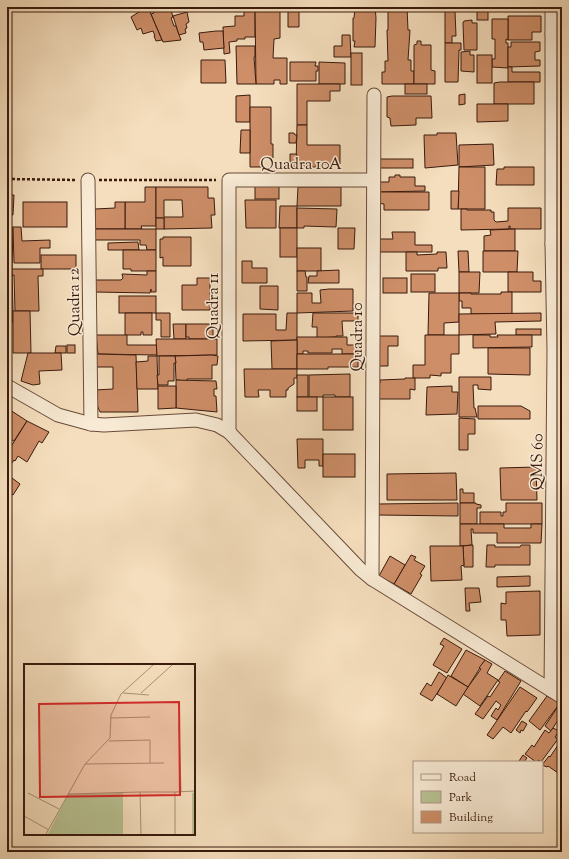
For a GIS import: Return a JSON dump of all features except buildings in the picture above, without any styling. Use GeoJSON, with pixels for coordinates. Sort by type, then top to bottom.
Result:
{"type":"FeatureCollection","features":[{"type":"Feature","properties":{"kind":"street","name":"QMS 60"},"geometry":{"type":"LineString","coordinates":[[552,7],[557,33],[557,244],[554,350],[556,694]]}},
{"type":"Feature","properties":{"kind":"street","name":"Quadra 10"},"geometry":{"type":"LineString","coordinates":[[372,579],[374,95]]}},
{"type":"Feature","properties":{"kind":"street","name":"Quadra 12"},"geometry":{"type":"LineString","coordinates":[[88,180],[91,424]]}},
{"type":"Feature","properties":{"kind":"street","name":"Quadra 10A"},"geometry":{"type":"LineString","coordinates":[[229,180],[373,180]]}},
{"type":"Feature","properties":{"kind":"street","name":"Quadra 11"},"geometry":{"type":"LineString","coordinates":[[229,180],[229,432]]}},
{"type":"Feature","properties":{"kind":"street"},"geometry":{"type":"LineString","coordinates":[[7,386],[58,415],[91,424],[104,425],[196,420],[217,425],[229,432],[361,570],[372,579],[556,694]]}},
{"type":"Feature","properties":{"kind":"path"},"geometry":{"type":"LineString","coordinates":[[7,180],[229,180]]}},
{"type":"Feature","properties":{"kind":"green space"},"geometry":{"type":"Polygon","coordinates":[[[556,354],[562,354],[562,694],[554,689],[556,354]]]}}]}
